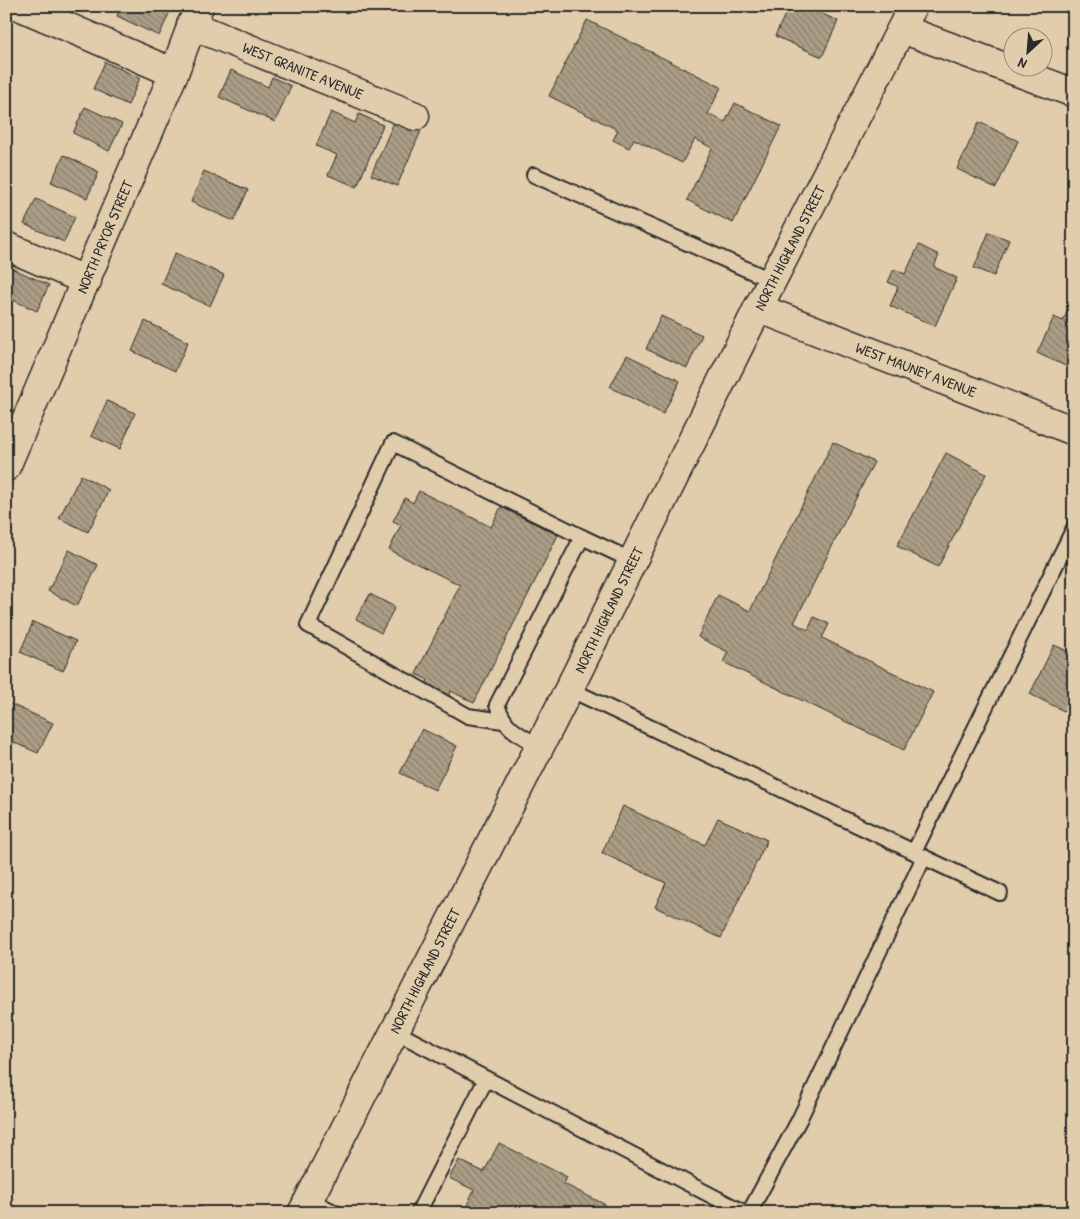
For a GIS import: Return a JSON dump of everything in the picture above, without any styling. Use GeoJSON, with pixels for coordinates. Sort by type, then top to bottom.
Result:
{"type":"FeatureCollection","features":[{"type":"Feature","properties":{"kind":"street"},"geometry":{"type":"LineString","coordinates":[[19,6],[174,73]]}},
{"type":"Feature","properties":{"kind":"street","name":"NORTH PRYOR STREET"},"geometry":{"type":"LineString","coordinates":[[6,467],[87,281],[174,73],[195,16]]}},
{"type":"Feature","properties":{"kind":"street","name":"WEST GRANITE AVENUE"},"geometry":{"type":"LineString","coordinates":[[195,16],[415,116]]}},
{"type":"Feature","properties":{"kind":"street"},"geometry":{"type":"LineString","coordinates":[[908,18],[1074,93]]}},
{"type":"Feature","properties":{"kind":"street","name":"NORTH HIGHLAND STREET"},"geometry":{"type":"LineString","coordinates":[[305,1206],[539,746],[570,689],[758,308],[908,18]]}},
{"type":"Feature","properties":{"kind":"street"},"geometry":{"type":"LineString","coordinates":[[6,246],[87,281]]}},
{"type":"Feature","properties":{"kind":"street","name":"WEST MAUNEY AVENUE"},"geometry":{"type":"LineString","coordinates":[[758,308],[1074,431]]}},
{"type":"Feature","properties":{"kind":"lane"},"geometry":{"type":"LineString","coordinates":[[534,175],[772,281]]}},
{"type":"Feature","properties":{"kind":"lane"},"geometry":{"type":"LineString","coordinates":[[503,721],[468,716],[308,626],[393,443],[633,561]]}},
{"type":"Feature","properties":{"kind":"lane"},"geometry":{"type":"LineString","coordinates":[[749,1213],[799,1120],[919,854],[1074,528]]}},
{"type":"Feature","properties":{"kind":"lane"},"geometry":{"type":"LineString","coordinates":[[539,746],[516,733],[503,721],[498,705],[582,537]]}},
{"type":"Feature","properties":{"kind":"lane"},"geometry":{"type":"LineString","coordinates":[[570,689],[1000,893]]}},
{"type":"Feature","properties":{"kind":"lane"},"geometry":{"type":"LineString","coordinates":[[394,1031],[745,1213]]}},
{"type":"Feature","properties":{"kind":"lane"},"geometry":{"type":"LineString","coordinates":[[418,1213],[486,1079]]}},
{"type":"Feature","properties":{"kind":"lane"},"geometry":{"type":"LineString","coordinates":[[305,1206],[336,1213]]}},
{"type":"Feature","properties":{"kind":"building"},"geometry":{"type":"Polygon","coordinates":[[[121,6],[165,6],[171,9],[159,36],[117,16],[121,6]]]}},
{"type":"Feature","properties":{"kind":"building"},"geometry":{"type":"Polygon","coordinates":[[[789,6],[805,6],[838,21],[822,57],[775,36],[789,6]]]}},
{"type":"Feature","properties":{"kind":"building"},"geometry":{"type":"Polygon","coordinates":[[[587,20],[721,87],[708,114],[725,122],[735,103],[781,126],[733,223],[687,200],[712,148],[695,139],[682,163],[634,139],[629,148],[613,140],[618,130],[549,96],[587,20]]]}},
{"type":"Feature","properties":{"kind":"building"},"geometry":{"type":"Polygon","coordinates":[[[105,62],[140,78],[128,105],[93,89],[105,62]]]}},
{"type":"Feature","properties":{"kind":"building"},"geometry":{"type":"Polygon","coordinates":[[[231,70],[268,87],[272,77],[291,86],[275,122],[219,97],[231,70]]]}},
{"type":"Feature","properties":{"kind":"building"},"geometry":{"type":"Polygon","coordinates":[[[85,107],[122,124],[109,151],[73,133],[85,107]]]}},
{"type":"Feature","properties":{"kind":"building"},"geometry":{"type":"Polygon","coordinates":[[[331,112],[355,123],[359,114],[383,125],[357,187],[328,175],[337,155],[316,146],[331,112]]]}},
{"type":"Feature","properties":{"kind":"building"},"geometry":{"type":"Polygon","coordinates":[[[395,120],[421,131],[397,186],[371,175],[395,120]]]}},
{"type":"Feature","properties":{"kind":"building"},"geometry":{"type":"Polygon","coordinates":[[[979,122],[1018,141],[996,188],[957,169],[979,122]]]}},
{"type":"Feature","properties":{"kind":"building"},"geometry":{"type":"Polygon","coordinates":[[[64,155],[99,172],[87,198],[51,182],[64,155]]]}},
{"type":"Feature","properties":{"kind":"building"},"geometry":{"type":"Polygon","coordinates":[[[204,171],[248,190],[234,221],[191,202],[204,171]]]}},
{"type":"Feature","properties":{"kind":"building"},"geometry":{"type":"Polygon","coordinates":[[[36,199],[75,217],[64,242],[24,224],[36,199]]]}},
{"type":"Feature","properties":{"kind":"building"},"geometry":{"type":"Polygon","coordinates":[[[989,232],[1009,240],[994,276],[974,268],[989,232]]]}},
{"type":"Feature","properties":{"kind":"building"},"geometry":{"type":"Polygon","coordinates":[[[919,245],[939,255],[934,267],[957,278],[935,326],[890,306],[898,287],[888,282],[894,269],[905,274],[919,245]]]}},
{"type":"Feature","properties":{"kind":"building"},"geometry":{"type":"Polygon","coordinates":[[[175,253],[224,275],[210,306],[161,284],[175,253]]]}},
{"type":"Feature","properties":{"kind":"building"},"geometry":{"type":"Polygon","coordinates":[[[7,266],[49,285],[37,311],[6,297],[7,266]]]}},
{"type":"Feature","properties":{"kind":"building"},"geometry":{"type":"Polygon","coordinates":[[[1073,299],[1074,359],[1070,368],[1037,353],[1054,317],[1063,321],[1073,299]]]}},
{"type":"Feature","properties":{"kind":"building"},"geometry":{"type":"Polygon","coordinates":[[[661,316],[702,335],[687,368],[646,349],[661,316]]]}},
{"type":"Feature","properties":{"kind":"building"},"geometry":{"type":"Polygon","coordinates":[[[145,321],[188,342],[175,371],[132,351],[145,321]]]}},
{"type":"Feature","properties":{"kind":"building"},"geometry":{"type":"Polygon","coordinates":[[[627,355],[680,381],[663,414],[610,387],[627,355]]]}},
{"type":"Feature","properties":{"kind":"building"},"geometry":{"type":"Polygon","coordinates":[[[107,401],[135,413],[120,449],[91,436],[107,401]]]}},
{"type":"Feature","properties":{"kind":"building"},"geometry":{"type":"Polygon","coordinates":[[[833,442],[874,462],[794,623],[808,630],[814,617],[829,624],[822,638],[933,692],[904,750],[723,662],[728,652],[698,637],[718,595],[750,611],[833,442]]]}},
{"type":"Feature","properties":{"kind":"building"},"geometry":{"type":"Polygon","coordinates":[[[946,453],[986,474],[938,567],[897,546],[946,453]]]}},
{"type":"Feature","properties":{"kind":"building"},"geometry":{"type":"Polygon","coordinates":[[[81,475],[109,490],[88,532],[59,518],[81,475]]]}},
{"type":"Feature","properties":{"kind":"building"},"geometry":{"type":"Polygon","coordinates":[[[419,491],[491,527],[501,507],[558,535],[474,703],[451,691],[447,699],[424,688],[428,680],[416,674],[460,585],[389,550],[401,525],[393,521],[405,498],[413,503],[419,491]]]}},
{"type":"Feature","properties":{"kind":"building"},"geometry":{"type":"Polygon","coordinates":[[[69,550],[98,565],[77,606],[48,591],[69,550]]]}},
{"type":"Feature","properties":{"kind":"building"},"geometry":{"type":"Polygon","coordinates":[[[370,594],[395,607],[381,633],[356,619],[370,594]]]}},
{"type":"Feature","properties":{"kind":"building"},"geometry":{"type":"Polygon","coordinates":[[[33,622],[76,641],[63,671],[20,652],[33,622]]]}},
{"type":"Feature","properties":{"kind":"building"},"geometry":{"type":"Polygon","coordinates":[[[1054,645],[1074,654],[1074,716],[1030,694],[1054,645]]]}},
{"type":"Feature","properties":{"kind":"building"},"geometry":{"type":"Polygon","coordinates":[[[6,702],[53,723],[38,753],[6,739],[6,702]]]}},
{"type":"Feature","properties":{"kind":"building"},"geometry":{"type":"Polygon","coordinates":[[[422,729],[457,746],[435,790],[400,773],[422,729]]]}},
{"type":"Feature","properties":{"kind":"building"},"geometry":{"type":"Polygon","coordinates":[[[6,788],[12,791],[6,805],[6,788]]]}},
{"type":"Feature","properties":{"kind":"building"},"geometry":{"type":"Polygon","coordinates":[[[623,806],[705,845],[718,818],[767,840],[721,938],[655,907],[666,883],[602,853],[623,806]]]}},
{"type":"Feature","properties":{"kind":"building"},"geometry":{"type":"Polygon","coordinates":[[[499,1143],[567,1177],[564,1184],[606,1205],[603,1213],[463,1213],[474,1190],[449,1178],[459,1160],[484,1172],[499,1143]]]}},
{"type":"Feature","properties":{"kind":"building"},"geometry":{"type":"Polygon","coordinates":[[[198,1206],[213,1213],[195,1213],[198,1206]]]}}]}
